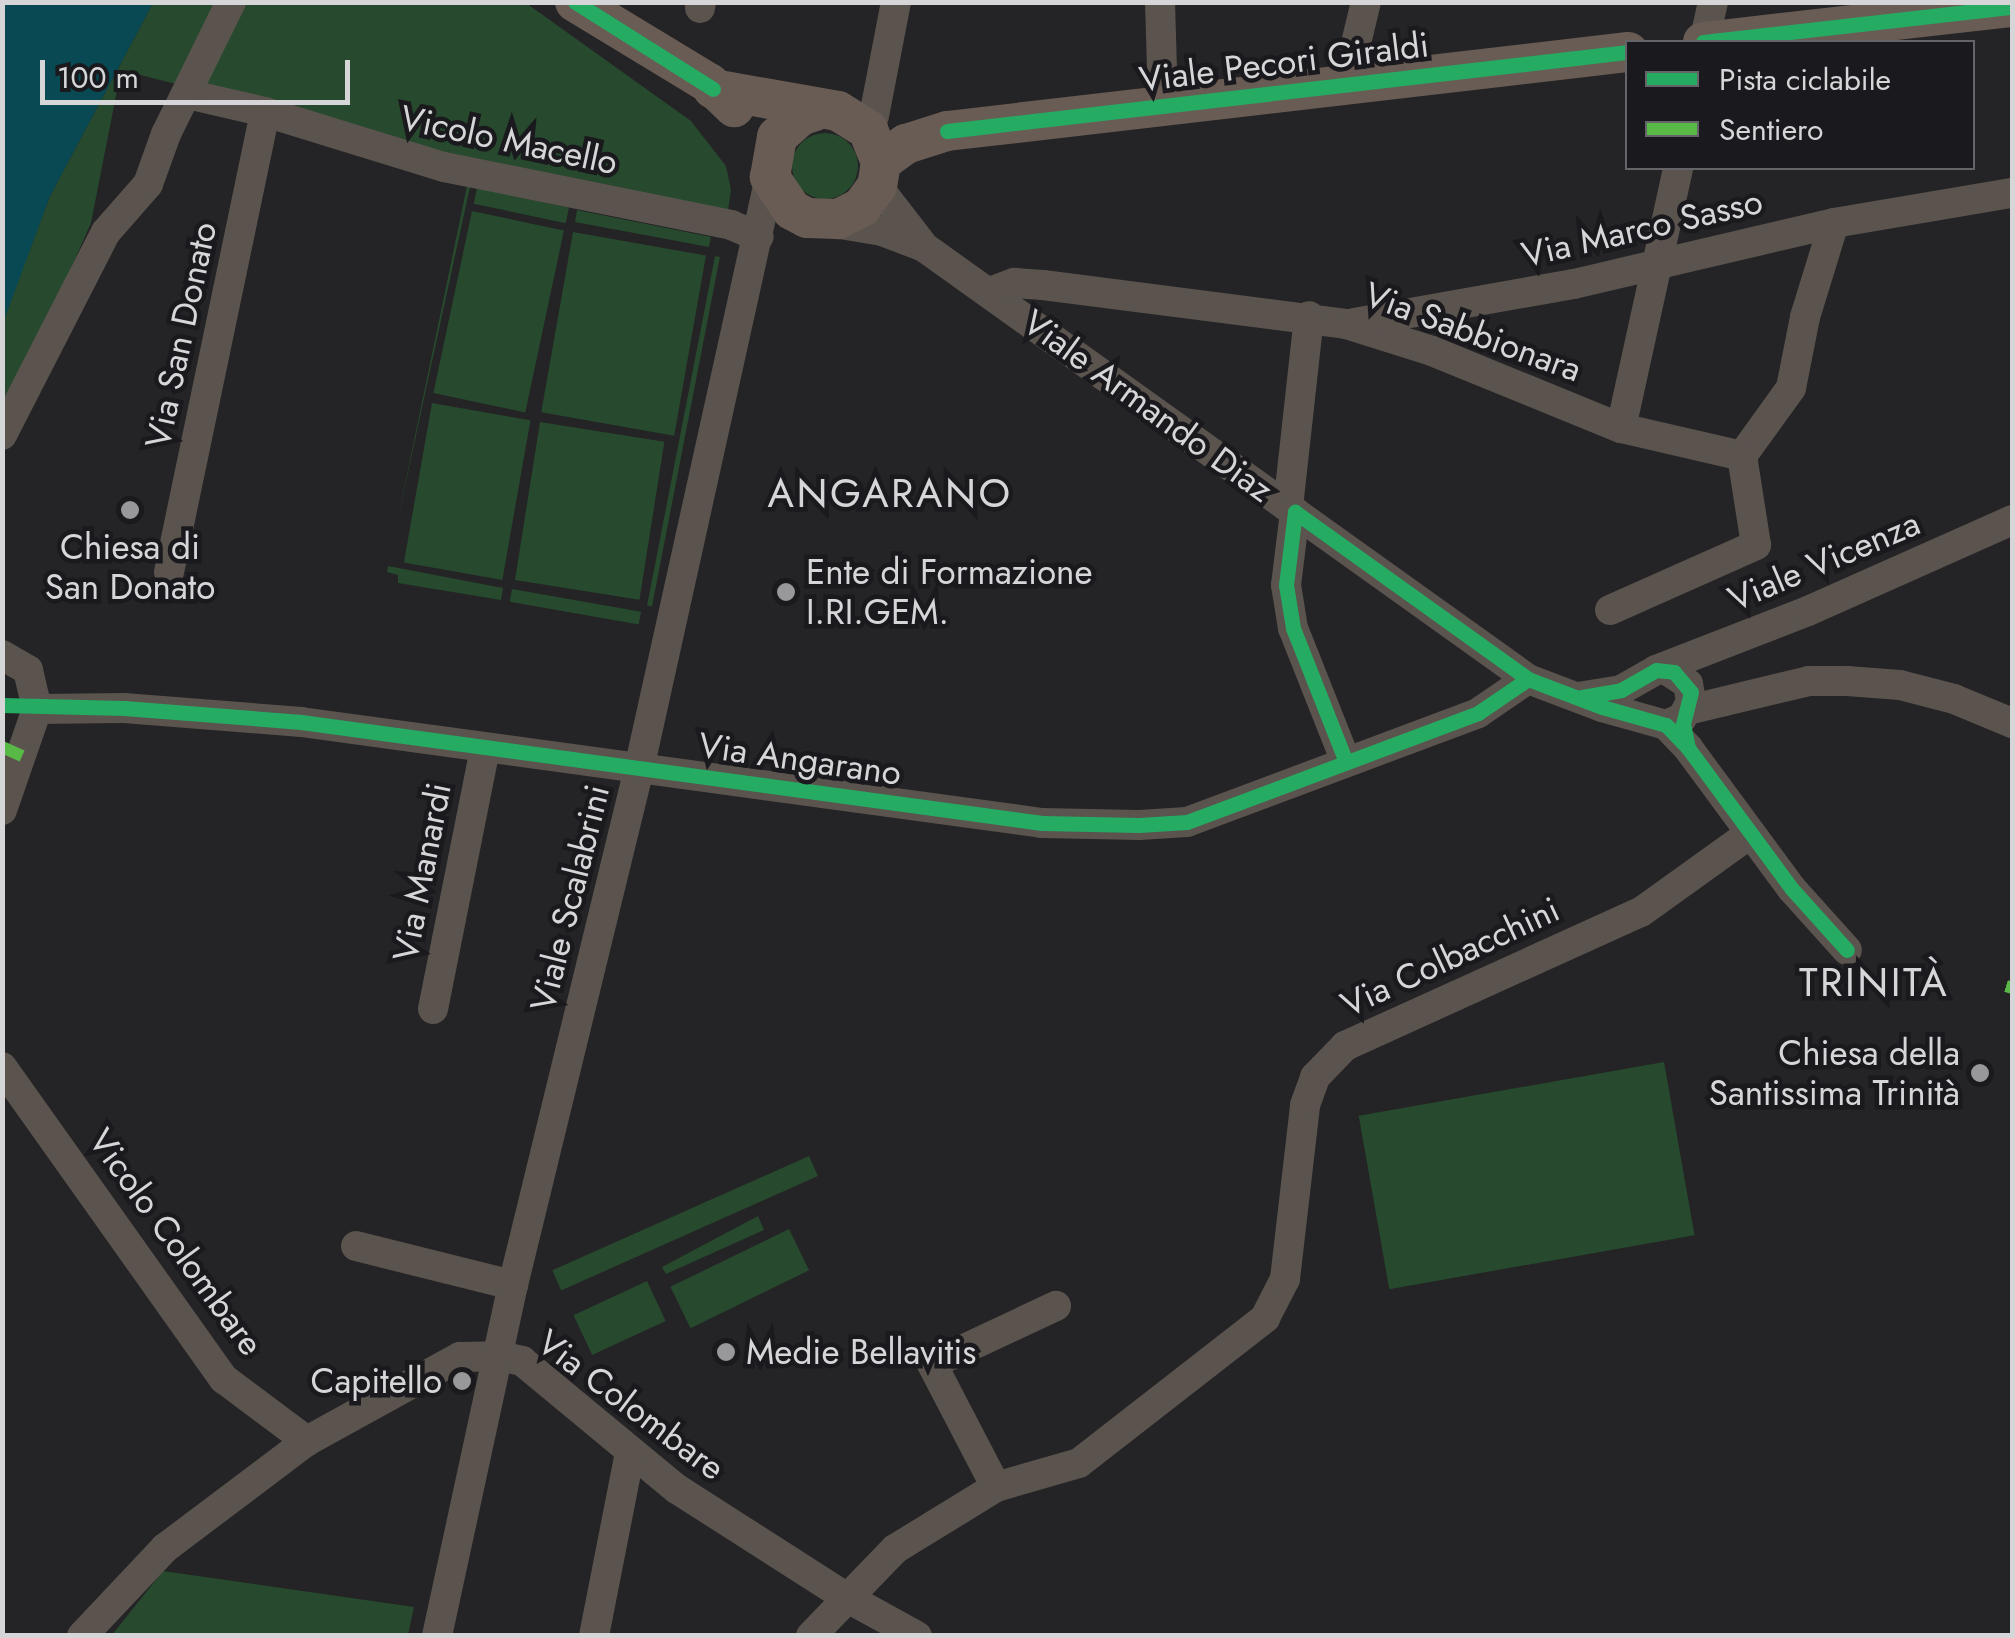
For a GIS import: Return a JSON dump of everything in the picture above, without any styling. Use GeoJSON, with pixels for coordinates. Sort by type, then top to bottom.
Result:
{"type":"FeatureCollection","features":[{"type":"Feature","properties":{"kind":"main road"},"geometry":{"type":"LineString","coordinates":[[586,6],[713,89],[741,113],[770,164],[808,215],[851,214],[879,174]]}},
{"type":"Feature","properties":{"kind":"main road"},"geometry":{"type":"LineString","coordinates":[[1722,40],[2012,7]]}},
{"type":"Feature","properties":{"kind":"main road","name":"Viale Pecori Giraldi"},"geometry":{"type":"LineString","coordinates":[[879,174],[906,144],[947,130],[1625,52]]}},
{"type":"Feature","properties":{"kind":"main road"},"geometry":{"type":"LineString","coordinates":[[713,89],[842,113]]}},
{"type":"Feature","properties":{"kind":"main road"},"geometry":{"type":"LineString","coordinates":[[770,164],[787,125],[842,113]]}},
{"type":"Feature","properties":{"kind":"main road","name":"Viale Pecori Giraldi"},"geometry":{"type":"LineString","coordinates":[[842,113],[947,130]]}},
{"type":"Feature","properties":{"kind":"main road","name":"Viale Armando Diaz"},"geometry":{"type":"LineString","coordinates":[[842,113],[868,130],[879,174]]}},
{"type":"Feature","properties":{"kind":"street"},"geometry":{"type":"LineString","coordinates":[[2,435],[106,232],[148,184],[166,134],[232,2]]}},
{"type":"Feature","properties":{"kind":"street"},"geometry":{"type":"LineString","coordinates":[[842,113],[896,2]]}},
{"type":"Feature","properties":{"kind":"street"},"geometry":{"type":"LineString","coordinates":[[1160,2],[1163,106]]}},
{"type":"Feature","properties":{"kind":"street","name":"Viale Pecori Giraldi"},"geometry":{"type":"LineString","coordinates":[[1346,85],[1366,2]]}},
{"type":"Feature","properties":{"kind":"street"},"geometry":{"type":"LineString","coordinates":[[1704,40],[1714,2]]}},
{"type":"Feature","properties":{"kind":"street","name":"Vicolo Macello"},"geometry":{"type":"LineString","coordinates":[[187,94],[266,112],[444,167],[731,225],[760,236]]}},
{"type":"Feature","properties":{"kind":"street","name":"Via San Donato"},"geometry":{"type":"LineString","coordinates":[[169,572],[266,112]]}},
{"type":"Feature","properties":{"kind":"street","name":"Viale Scalabrini"},"geometry":{"type":"LineString","coordinates":[[437,1636],[513,1285],[639,769],[760,236],[770,164]]}},
{"type":"Feature","properties":{"kind":"street","name":"Via Sabbionara"},"geometry":{"type":"LineString","coordinates":[[1621,428],[1678,170]]}},
{"type":"Feature","properties":{"kind":"street","name":"Viale Armando Diaz"},"geometry":{"type":"LineString","coordinates":[[879,174],[924,247]]}},
{"type":"Feature","properties":{"kind":"street","name":"Via Marco Sasso"},"geometry":{"type":"LineString","coordinates":[[1346,324],[1657,265],[1834,223],[2012,193]]}},
{"type":"Feature","properties":{"kind":"street"},"geometry":{"type":"LineString","coordinates":[[760,236],[808,215]]}},
{"type":"Feature","properties":{"kind":"street","name":"Viale Armando Diaz"},"geometry":{"type":"LineString","coordinates":[[808,215],[882,231],[924,247],[1528,679],[1572,698],[1672,718]]}},
{"type":"Feature","properties":{"kind":"street"},"geometry":{"type":"LineString","coordinates":[[1610,610],[1756,545],[1742,456],[1791,388],[1805,317],[1834,223]]}},
{"type":"Feature","properties":{"kind":"street"},"geometry":{"type":"LineString","coordinates":[[990,292],[1014,284],[1044,286],[1308,316]]}},
{"type":"Feature","properties":{"kind":"street","name":"Via Sabbionara"},"geometry":{"type":"LineString","coordinates":[[1346,762],[1292,628],[1286,585],[1308,316],[1432,350],[1621,428],[1742,456]]}},
{"type":"Feature","properties":{"kind":"street","name":"Viale Vicenza"},"geometry":{"type":"LineString","coordinates":[[1653,675],[2012,520]]}},
{"type":"Feature","properties":{"kind":"street"},"geometry":{"type":"LineString","coordinates":[[2,655],[28,670],[37,709],[2,810]]}},
{"type":"Feature","properties":{"kind":"street"},"geometry":{"type":"LineString","coordinates":[[1653,675],[1635,698],[1672,718],[1688,748],[1751,834],[1820,924],[1848,950]]}},
{"type":"Feature","properties":{"kind":"street"},"geometry":{"type":"LineString","coordinates":[[1572,698],[1595,698],[1653,675],[1688,684],[1672,718]]}},
{"type":"Feature","properties":{"kind":"street","name":"Via Angarano"},"geometry":{"type":"LineString","coordinates":[[37,709],[124,708],[301,722],[1042,824],[1139,825],[1187,822],[1478,712],[1528,679]]}},
{"type":"Feature","properties":{"kind":"street"},"geometry":{"type":"LineString","coordinates":[[1672,718],[1827,680],[1900,685],[2004,716]]}},
{"type":"Feature","properties":{"kind":"street","name":"Via Manardi"},"geometry":{"type":"LineString","coordinates":[[433,1009],[485,749]]}},
{"type":"Feature","properties":{"kind":"street","name":"Via Colbacchini"},"geometry":{"type":"LineString","coordinates":[[811,1636],[895,1549],[996,1487],[1079,1463],[1265,1318],[1285,1278],[1305,1105],[1314,1077],[1345,1046],[1641,912],[1751,834]]}},
{"type":"Feature","properties":{"kind":"street","name":"Vicolo Colombare"},"geometry":{"type":"LineString","coordinates":[[2,1068],[224,1379],[307,1441]]}},
{"type":"Feature","properties":{"kind":"street"},"geometry":{"type":"LineString","coordinates":[[356,1246],[513,1285]]}},
{"type":"Feature","properties":{"kind":"street"},"geometry":{"type":"LineString","coordinates":[[996,1487],[932,1364],[1056,1306]]}},
{"type":"Feature","properties":{"kind":"street","name":"Via Colombare"},"geometry":{"type":"LineString","coordinates":[[82,1636],[164,1548],[307,1441],[460,1357],[500,1356],[522,1362],[630,1453],[708,1510],[846,1597],[917,1636]]}},
{"type":"Feature","properties":{"kind":"street"},"geometry":{"type":"LineString","coordinates":[[594,1636],[630,1453]]}},
{"type":"Feature","properties":{"kind":"green space"},"geometry":{"type":"Polygon","coordinates":[[[153,3],[526,3],[691,121],[726,166],[731,190],[727,217],[603,193],[121,70],[91,223],[3,421],[2,323],[50,196],[153,3]]]}},
{"type":"Feature","properties":{"kind":"green space"},"geometry":{"type":"Polygon","coordinates":[[[825,133],[838,135],[848,143],[856,153],[856,179],[848,189],[838,197],[825,199],[812,197],[802,189],[794,179],[792,166],[794,153],[802,143],[812,135],[825,133]]]}},
{"type":"Feature","properties":{"kind":"green space"},"geometry":{"type":"Polygon","coordinates":[[[467,186],[470,187],[395,532],[467,186]]]}},
{"type":"Feature","properties":{"kind":"green space"},"geometry":{"type":"Polygon","coordinates":[[[477,188],[569,208],[566,223],[474,204],[477,188]]]}},
{"type":"Feature","properties":{"kind":"green space"},"geometry":{"type":"Polygon","coordinates":[[[577,210],[711,237],[709,247],[575,222],[577,210]]]}},
{"type":"Feature","properties":{"kind":"green space"},"geometry":{"type":"Polygon","coordinates":[[[472,211],[564,231],[525,412],[433,393],[472,211]]]}},
{"type":"Feature","properties":{"kind":"green space"},"geometry":{"type":"Polygon","coordinates":[[[573,232],[706,255],[674,436],[541,412],[573,232]]]}},
{"type":"Feature","properties":{"kind":"green space"},"geometry":{"type":"Polygon","coordinates":[[[715,256],[720,257],[652,606],[647,605],[715,256]]]}},
{"type":"Feature","properties":{"kind":"green space"},"geometry":{"type":"Polygon","coordinates":[[[432,403],[530,420],[502,580],[404,563],[432,403]]]}},
{"type":"Feature","properties":{"kind":"green space"},"geometry":{"type":"Polygon","coordinates":[[[540,422],[664,442],[639,600],[515,580],[540,422]]]}},
{"type":"Feature","properties":{"kind":"green space"},"geometry":{"type":"Polygon","coordinates":[[[388,566],[503,588],[501,600],[398,583],[398,575],[387,572],[388,566]]]}},
{"type":"Feature","properties":{"kind":"green space"},"geometry":{"type":"Polygon","coordinates":[[[512,589],[641,612],[639,625],[510,602],[512,589]]]}},
{"type":"Feature","properties":{"kind":"green space"},"geometry":{"type":"Polygon","coordinates":[[[1664,1062],[1695,1235],[1389,1289],[1359,1116],[1664,1062]]]}},
{"type":"Feature","properties":{"kind":"green space"},"geometry":{"type":"Polygon","coordinates":[[[809,1156],[818,1176],[561,1290],[552,1270],[809,1156]]]}},
{"type":"Feature","properties":{"kind":"green space"},"geometry":{"type":"Polygon","coordinates":[[[758,1216],[764,1230],[666,1274],[662,1267],[758,1216]]]}},
{"type":"Feature","properties":{"kind":"green space"},"geometry":{"type":"Polygon","coordinates":[[[789,1229],[809,1270],[691,1328],[670,1287],[789,1229]]]}},
{"type":"Feature","properties":{"kind":"green space"},"geometry":{"type":"Polygon","coordinates":[[[647,1281],[666,1321],[592,1355],[574,1315],[647,1281]]]}},
{"type":"Feature","properties":{"kind":"green space"},"geometry":{"type":"Polygon","coordinates":[[[163,1571],[414,1607],[408,1635],[111,1636],[163,1571]]]}},
{"type":"Feature","properties":{"kind":"water"},"geometry":{"type":"Polygon","coordinates":[[[3,2],[153,3],[50,196],[3,323],[3,2]]]}},
{"type":"Feature","properties":{"kind":"marked path"},"geometry":{"type":"LineString","coordinates":[[2,747],[22,756]]}},
{"type":"Feature","properties":{"kind":"marked path"},"geometry":{"type":"LineString","coordinates":[[2006,986],[2012,988]]}},
{"type":"Feature","properties":{"kind":"cycle path"},"geometry":{"type":"LineString","coordinates":[[575,2],[713,89]]}},
{"type":"Feature","properties":{"kind":"cycle path"},"geometry":{"type":"LineString","coordinates":[[1721,40],[2012,7]]}},
{"type":"Feature","properties":{"kind":"cycle path"},"geometry":{"type":"LineString","coordinates":[[947,131],[1625,52]]}},
{"type":"Feature","properties":{"kind":"cycle path"},"geometry":{"type":"LineString","coordinates":[[1346,762],[1293,628],[1286,585],[1295,512],[1528,679],[1602,707],[1666,725],[1688,748],[1792,889],[1847,950]]}},
{"type":"Feature","properties":{"kind":"cycle path"},"geometry":{"type":"LineString","coordinates":[[1582,697],[1621,690],[1656,670],[1674,672],[1691,692],[1683,724],[1688,748]]}},
{"type":"Feature","properties":{"kind":"cycle path"},"geometry":{"type":"LineString","coordinates":[[2,705],[124,708],[301,722],[1042,823],[1139,825],[1187,822],[1478,713],[1528,679]]}},
{"type":"Feature","properties":{"kind":"place","name":"Chiesa di San Donato"},"geometry":{"type":"Point","coordinates":[130,510]}},
{"type":"Feature","properties":{"kind":"place","name":"Ente di Formazione I.RI.GEM."},"geometry":{"type":"Point","coordinates":[786,592]}},
{"type":"Feature","properties":{"kind":"place","name":"Chiesa della Santissima Trinità"},"geometry":{"type":"Point","coordinates":[1980,1073]}},
{"type":"Feature","properties":{"kind":"place","name":"Medie Bellavitis"},"geometry":{"type":"Point","coordinates":[726,1352]}},
{"type":"Feature","properties":{"kind":"place","name":"Capitello"},"geometry":{"type":"Point","coordinates":[462,1381]}},
{"type":"Feature","properties":{"kind":"district","name":"ANGARANO"},"geometry":{"type":"Point","coordinates":[890,493]}},
{"type":"Feature","properties":{"kind":"district","name":"TRINITÀ"},"geometry":{"type":"Point","coordinates":[1874,982]}}]}
